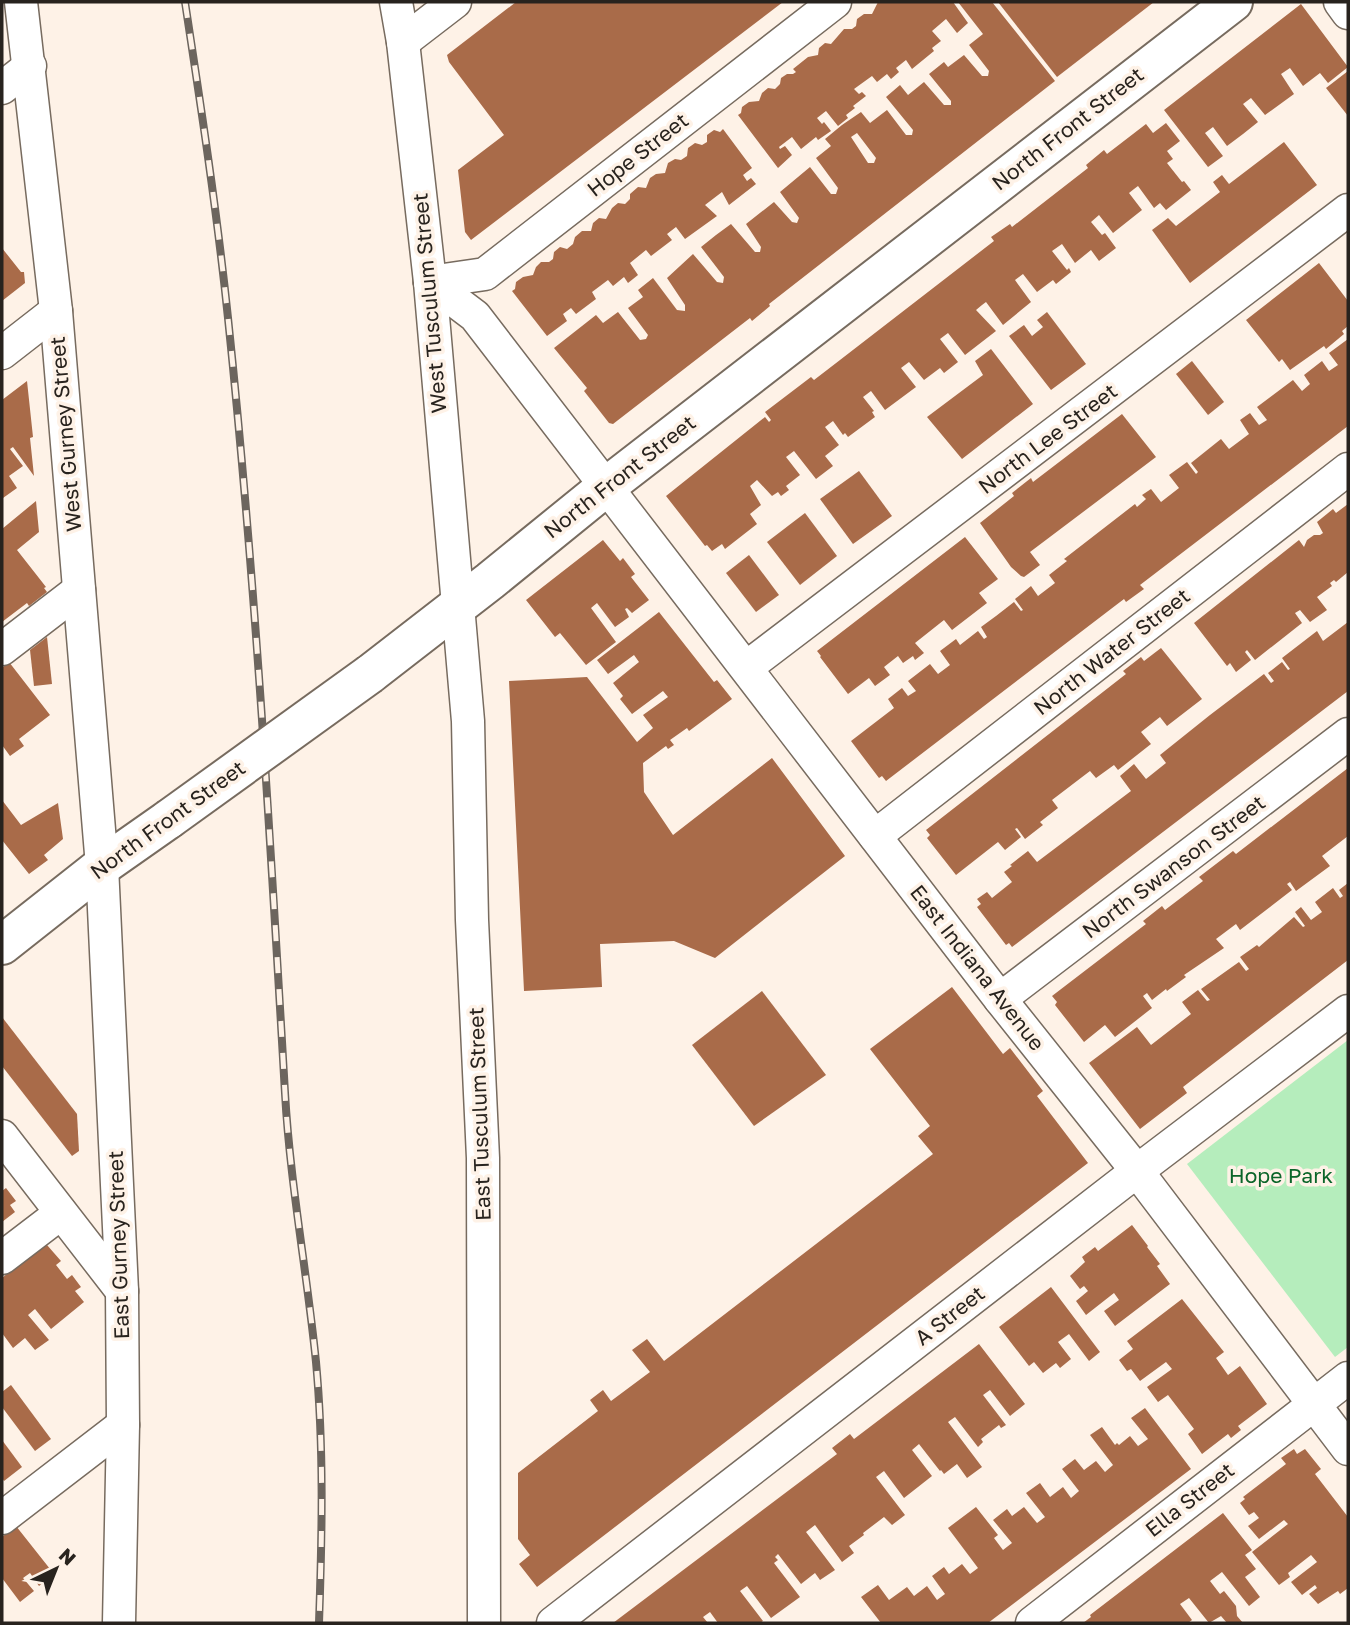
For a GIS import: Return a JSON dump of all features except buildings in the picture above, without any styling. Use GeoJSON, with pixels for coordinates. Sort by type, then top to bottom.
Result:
{"type":"FeatureCollection","features":[{"type":"Feature","properties":{"kind":"street","name":"West Gurney Street"},"geometry":{"type":"LineString","coordinates":[[21,2],[56,311],[102,866]]}},
{"type":"Feature","properties":{"kind":"street","name":"West Tusculum Street"},"geometry":{"type":"LineString","coordinates":[[396,2],[403,42],[430,282],[457,606]]}},
{"type":"Feature","properties":{"kind":"street"},"geometry":{"type":"LineString","coordinates":[[403,42],[455,2]]}},
{"type":"Feature","properties":{"kind":"street","name":"Hope Street"},"geometry":{"type":"LineString","coordinates":[[430,282],[485,274],[835,2]]}},
{"type":"Feature","properties":{"kind":"street","name":"North Front Street"},"geometry":{"type":"LineString","coordinates":[[2,946],[102,866],[370,674],[607,486],[1233,2]]}},
{"type":"Feature","properties":{"kind":"street"},"geometry":{"type":"LineString","coordinates":[[1340,2],[1348,13]]}},
{"type":"Feature","properties":{"kind":"street"},"geometry":{"type":"LineString","coordinates":[[2,88],[30,66]]}},
{"type":"Feature","properties":{"kind":"street","name":"North Lee Street"},"geometry":{"type":"LineString","coordinates":[[747,667],[1348,211]]}},
{"type":"Feature","properties":{"kind":"street","name":"East Indiana Avenue"},"geometry":{"type":"LineString","coordinates":[[430,282],[475,316],[1000,999],[1137,1171],[1348,1449]]}},
{"type":"Feature","properties":{"kind":"street"},"geometry":{"type":"LineString","coordinates":[[2,353],[56,311]]}},
{"type":"Feature","properties":{"kind":"street","name":"North Water Street"},"geometry":{"type":"LineString","coordinates":[[875,836],[1348,469]]}},
{"type":"Feature","properties":{"kind":"street"},"geometry":{"type":"LineString","coordinates":[[2,649],[79,590]]}},
{"type":"Feature","properties":{"kind":"street","name":"East Tusculum Street"},"geometry":{"type":"LineString","coordinates":[[457,606],[463,642],[468,721],[472,920],[484,1157],[484,1623]]}},
{"type":"Feature","properties":{"kind":"street","name":"North Swanson Street"},"geometry":{"type":"LineString","coordinates":[[1000,999],[1348,734]]}},
{"type":"Feature","properties":{"kind":"street","name":"East Gurney Street"},"geometry":{"type":"LineString","coordinates":[[102,866],[122,1291],[123,1424],[119,1623]]}},
{"type":"Feature","properties":{"kind":"street","name":"A Street"},"geometry":{"type":"LineString","coordinates":[[553,1623],[1137,1171],[1348,1012]]}},
{"type":"Feature","properties":{"kind":"street"},"geometry":{"type":"LineString","coordinates":[[2,1136],[122,1291]]}},
{"type":"Feature","properties":{"kind":"street"},"geometry":{"type":"LineString","coordinates":[[2,1258],[61,1213]]}},
{"type":"Feature","properties":{"kind":"street","name":"Ella Street"},"geometry":{"type":"LineString","coordinates":[[1032,1623],[1348,1378]]}},
{"type":"Feature","properties":{"kind":"street"},"geometry":{"type":"LineString","coordinates":[[2,1518],[123,1424]]}},
{"type":"Feature","properties":{"kind":"green space","name":"Hope Park"},"geometry":{"type":"Polygon","coordinates":[[[1348,1040],[1348,1347],[1335,1357],[1187,1164],[1348,1040]]]}},
{"type":"Feature","properties":{"kind":"railway"},"geometry":{"type":"LineString","coordinates":[[185,2],[224,278],[238,415],[254,608],[287,1127],[319,1394],[322,1492],[319,1623]]}}]}
